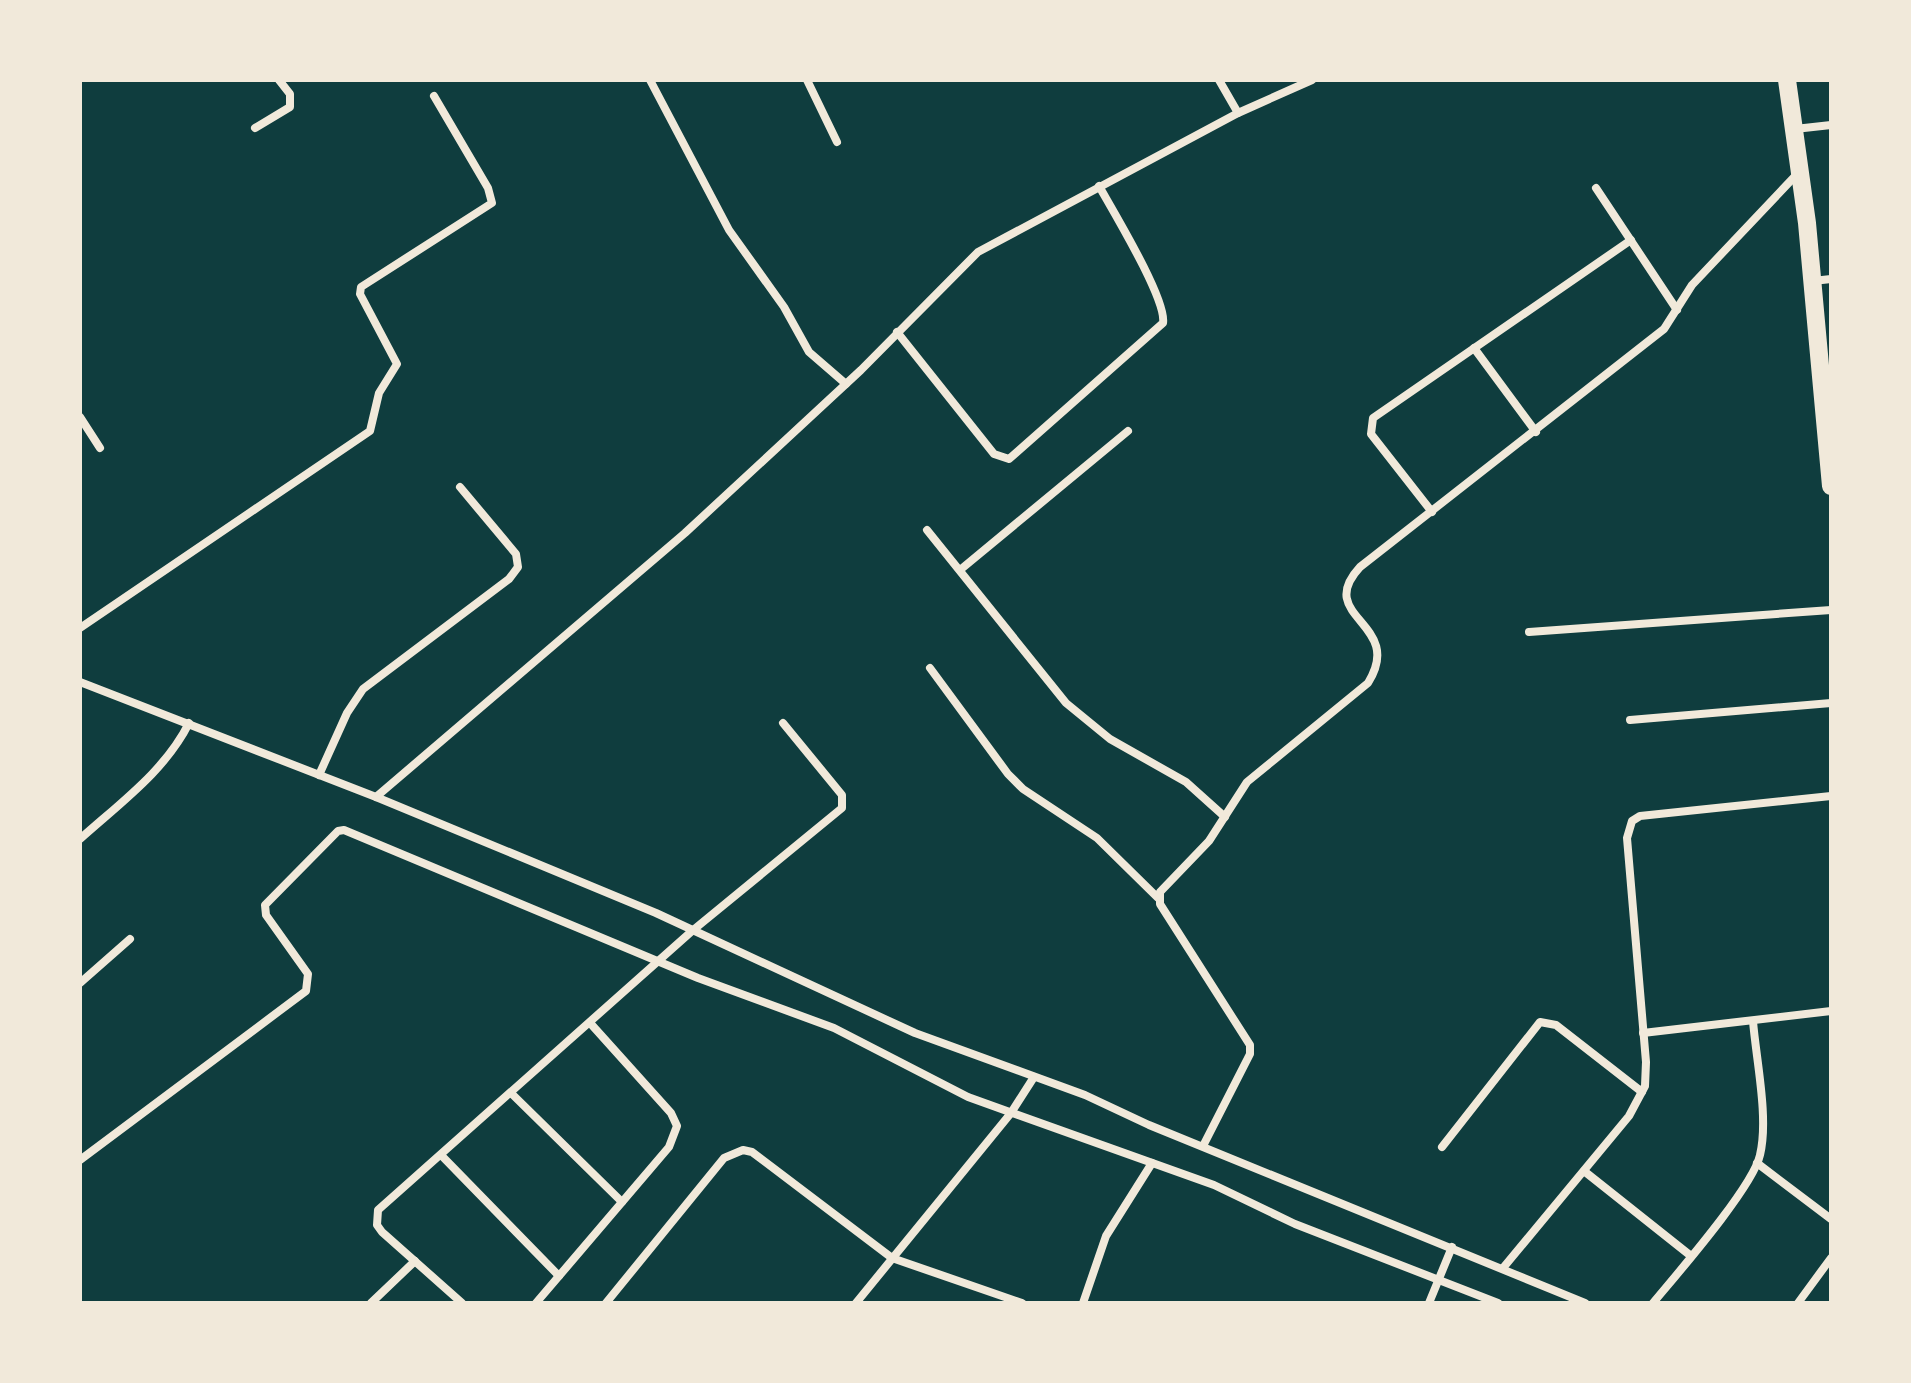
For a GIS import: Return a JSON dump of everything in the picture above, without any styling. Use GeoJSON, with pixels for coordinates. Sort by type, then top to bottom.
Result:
{"type":"FeatureCollection","features":[{"type":"Feature","properties":{"kind":"main road"},"geometry":{"type":"LineString","coordinates":[[1787,80],[1800,171],[1822,280],[1830,474]]}},
{"type":"Feature","properties":{"kind":"street"},"geometry":{"type":"LineString","coordinates":[[255,128],[290,107],[290,94],[279,80]]}},
{"type":"Feature","properties":{"kind":"street"},"geometry":{"type":"LineString","coordinates":[[650,80],[729,230],[784,307],[809,352],[846,384]]}},
{"type":"Feature","properties":{"kind":"street"},"geometry":{"type":"LineString","coordinates":[[807,80],[837,142]]}},
{"type":"Feature","properties":{"kind":"street"},"geometry":{"type":"LineString","coordinates":[[1219,80],[1238,113]]}},
{"type":"Feature","properties":{"kind":"street"},"geometry":{"type":"LineString","coordinates":[[376,797],[685,533],[846,384],[978,252],[1238,113],[1312,80]]}},
{"type":"Feature","properties":{"kind":"street"},"geometry":{"type":"LineString","coordinates":[[80,628],[370,431],[379,393],[397,364],[360,294],[361,287],[492,203],[488,188],[434,96]]}},
{"type":"Feature","properties":{"kind":"street"},"geometry":{"type":"LineString","coordinates":[[1794,129],[1831,125]]}},
{"type":"Feature","properties":{"kind":"street"},"geometry":{"type":"LineString","coordinates":[[1158,898],[1162,888],[1201,849],[1247,782],[1368,683],[1379,657],[1377,643],[1346,603],[1347,581],[1664,329],[1692,285],[1800,171]]}},
{"type":"Feature","properties":{"kind":"street"},"geometry":{"type":"LineString","coordinates":[[897,332],[994,454],[1009,459],[1163,323],[1164,314],[1148,278],[1099,186]]}},
{"type":"Feature","properties":{"kind":"street"},"geometry":{"type":"LineString","coordinates":[[1596,188],[1677,310]]}},
{"type":"Feature","properties":{"kind":"street"},"geometry":{"type":"LineString","coordinates":[[1432,512],[1371,434],[1370,423],[1631,240]]}},
{"type":"Feature","properties":{"kind":"street"},"geometry":{"type":"LineString","coordinates":[[1474,348],[1536,432]]}},
{"type":"Feature","properties":{"kind":"street"},"geometry":{"type":"LineString","coordinates":[[80,417],[100,448]]}},
{"type":"Feature","properties":{"kind":"street"},"geometry":{"type":"LineString","coordinates":[[960,570],[1128,431]]}},
{"type":"Feature","properties":{"kind":"street"},"geometry":{"type":"LineString","coordinates":[[319,775],[347,713],[363,689],[509,579],[518,567],[516,554],[460,487]]}},
{"type":"Feature","properties":{"kind":"street"},"geometry":{"type":"LineString","coordinates":[[927,530],[1066,703],[1110,739],[1186,782],[1225,817]]}},
{"type":"Feature","properties":{"kind":"street"},"geometry":{"type":"LineString","coordinates":[[1529,632],[1831,610]]}},
{"type":"Feature","properties":{"kind":"street"},"geometry":{"type":"LineString","coordinates":[[930,668],[1008,774],[1023,789],[1097,838],[1158,898],[1250,1045],[1250,1054],[1203,1146]]}},
{"type":"Feature","properties":{"kind":"street"},"geometry":{"type":"LineString","coordinates":[[80,682],[376,797],[692,931],[915,1033],[1034,1077],[1585,1303]]}},
{"type":"Feature","properties":{"kind":"street"},"geometry":{"type":"LineString","coordinates":[[1630,720],[1831,703]]}},
{"type":"Feature","properties":{"kind":"street"},"geometry":{"type":"LineString","coordinates":[[80,839],[176,749],[189,723]]}},
{"type":"Feature","properties":{"kind":"street"},"geometry":{"type":"LineString","coordinates":[[462,1303],[382,1232],[376,1216],[692,931],[842,808],[842,795],[783,723]]}},
{"type":"Feature","properties":{"kind":"street"},"geometry":{"type":"LineString","coordinates":[[1503,1268],[1629,1116],[1642,1092],[1646,1062],[1627,838],[1632,821],[1640,816],[1831,796]]}},
{"type":"Feature","properties":{"kind":"street"},"geometry":{"type":"LineString","coordinates":[[80,1160],[306,991],[308,974],[266,915],[265,905],[338,831],[348,831],[660,961],[834,1028],[928,1079],[1011,1113],[1214,1185],[1295,1224],[1439,1277],[1498,1303]]}},
{"type":"Feature","properties":{"kind":"street"},"geometry":{"type":"LineString","coordinates":[[80,983],[130,939]]}},
{"type":"Feature","properties":{"kind":"street"},"geometry":{"type":"LineString","coordinates":[[1643,1033],[1831,1011]]}},
{"type":"Feature","properties":{"kind":"street"},"geometry":{"type":"LineString","coordinates":[[1653,1303],[1691,1256],[1757,1163],[1762,1137],[1753,1021]]}},
{"type":"Feature","properties":{"kind":"street"},"geometry":{"type":"LineString","coordinates":[[1442,1147],[1540,1022],[1556,1025],[1642,1092]]}},
{"type":"Feature","properties":{"kind":"street"},"geometry":{"type":"LineString","coordinates":[[536,1303],[669,1147],[677,1126],[671,1113],[591,1024]]}},
{"type":"Feature","properties":{"kind":"street"},"geometry":{"type":"LineString","coordinates":[[856,1303],[1011,1113],[1034,1077]]}},
{"type":"Feature","properties":{"kind":"street"},"geometry":{"type":"LineString","coordinates":[[511,1093],[622,1202]]}},
{"type":"Feature","properties":{"kind":"street"},"geometry":{"type":"LineString","coordinates":[[606,1303],[724,1158],[743,1150],[752,1152],[892,1258],[1022,1303]]}},
{"type":"Feature","properties":{"kind":"street"},"geometry":{"type":"LineString","coordinates":[[441,1155],[559,1276]]}},
{"type":"Feature","properties":{"kind":"street"},"geometry":{"type":"LineString","coordinates":[[1083,1303],[1106,1236],[1152,1163]]}},
{"type":"Feature","properties":{"kind":"street"},"geometry":{"type":"LineString","coordinates":[[1757,1163],[1831,1219]]}},
{"type":"Feature","properties":{"kind":"street"},"geometry":{"type":"LineString","coordinates":[[1584,1171],[1691,1256]]}},
{"type":"Feature","properties":{"kind":"street"},"geometry":{"type":"LineString","coordinates":[[1429,1303],[1452,1247]]}},
{"type":"Feature","properties":{"kind":"street"},"geometry":{"type":"LineString","coordinates":[[1798,1303],[1831,1258]]}},
{"type":"Feature","properties":{"kind":"street"},"geometry":{"type":"LineString","coordinates":[[371,1303],[415,1261]]}}]}
